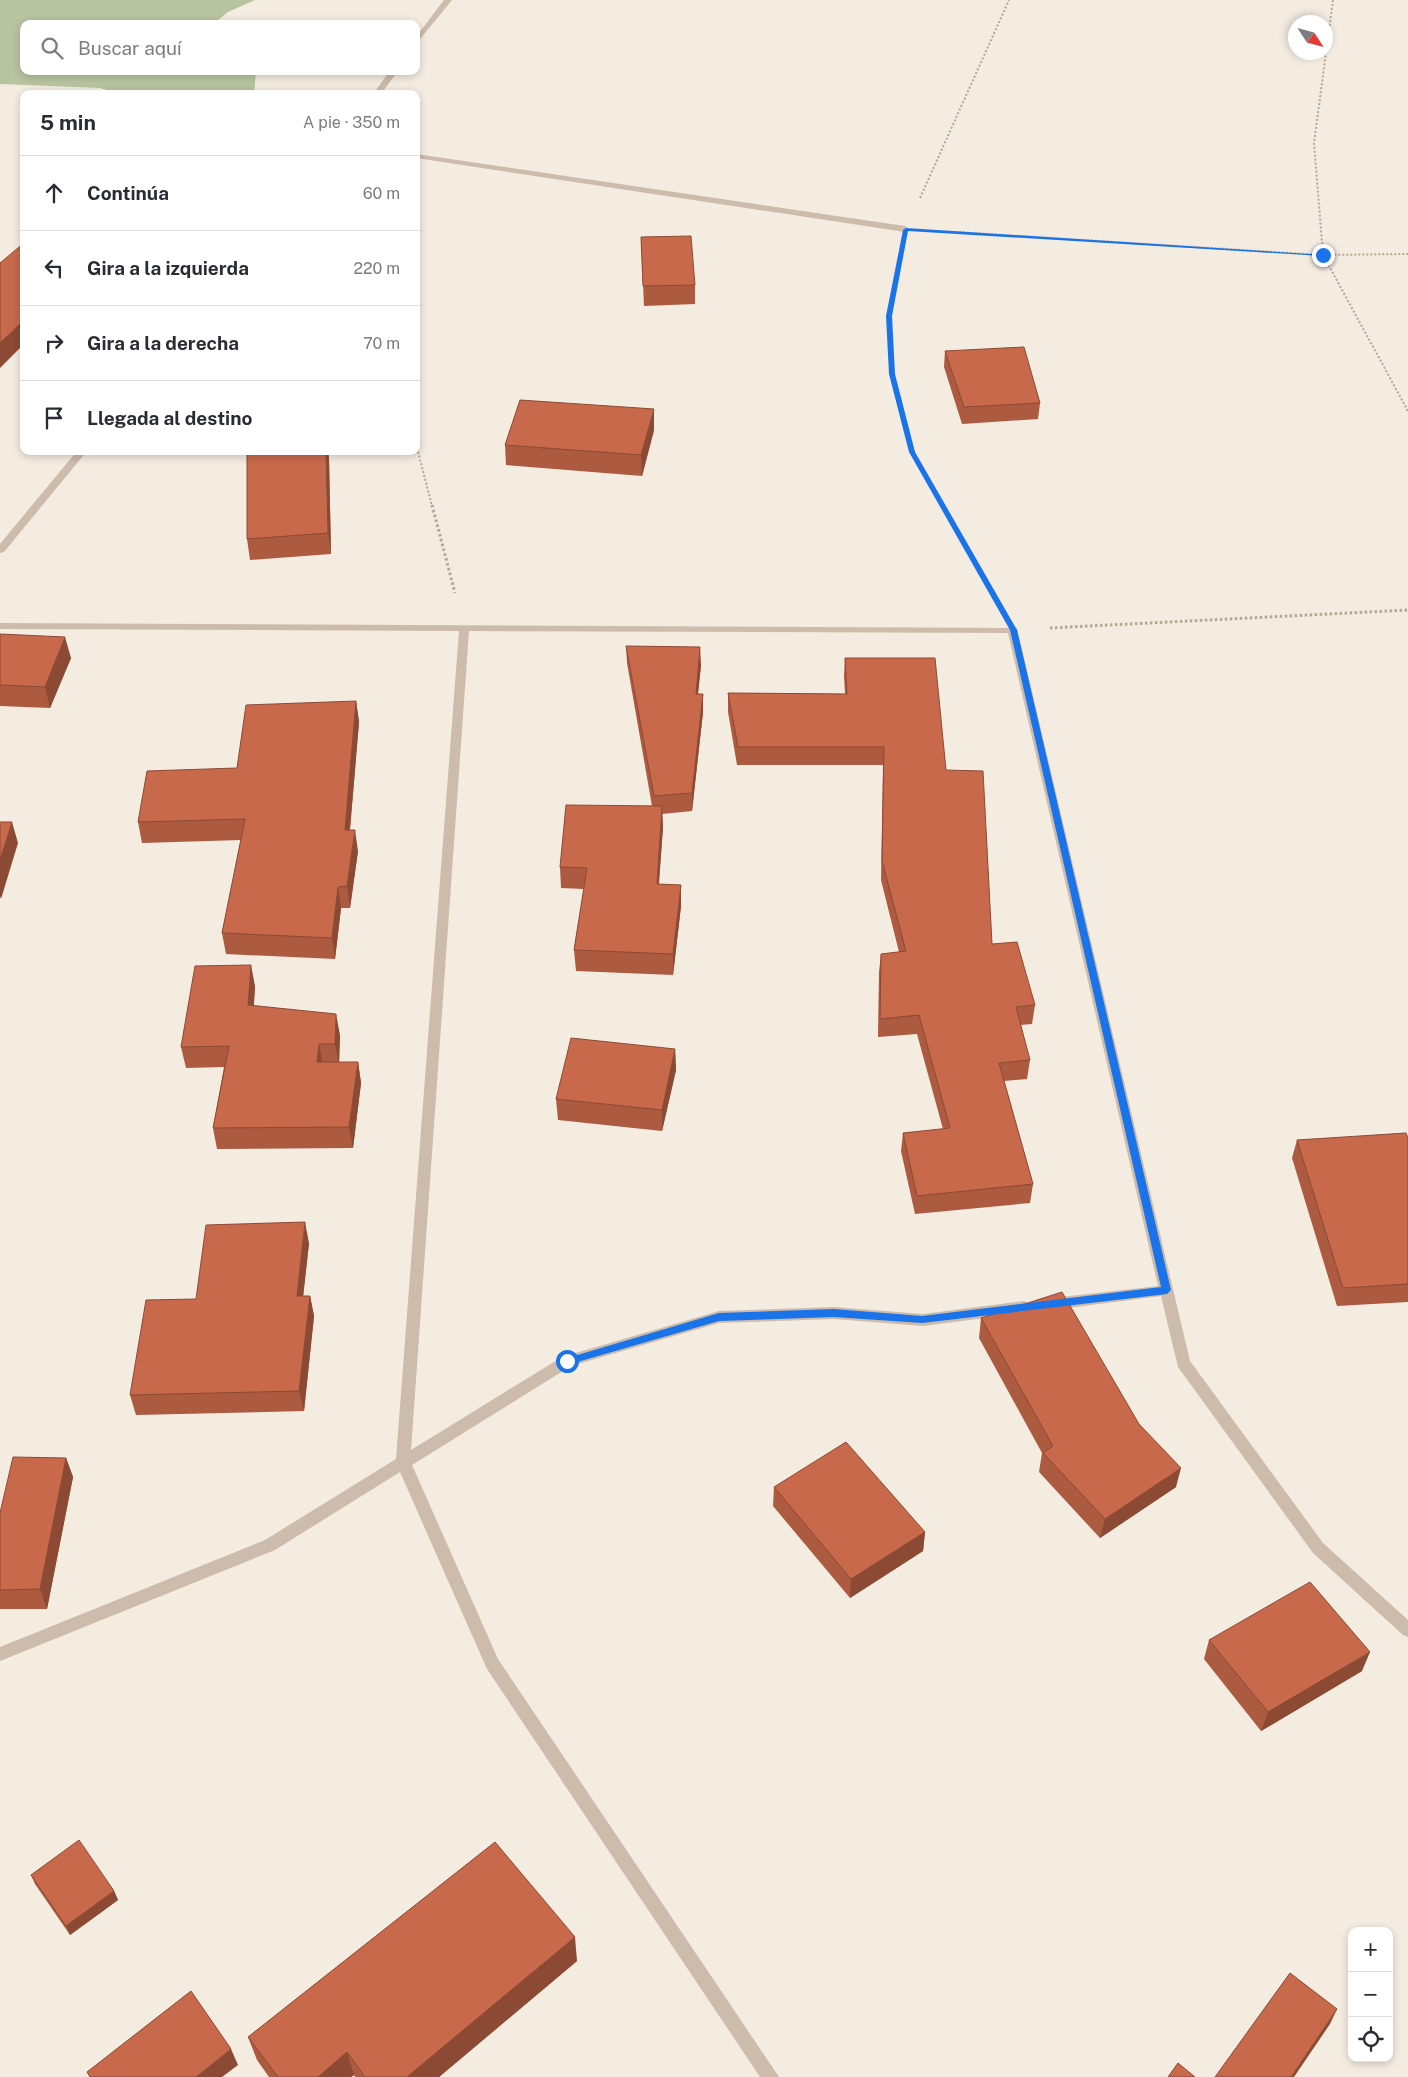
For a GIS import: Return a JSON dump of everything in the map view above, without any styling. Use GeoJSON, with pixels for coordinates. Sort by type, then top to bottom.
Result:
{"type":"FeatureCollection","features":[{"type":"Feature","properties":{"kind":"street"},"geometry":{"type":"LineString","coordinates":[[420,37],[448,0]]}},
{"type":"Feature","properties":{"kind":"street"},"geometry":{"type":"LineString","coordinates":[[380,90],[391,75]]}},
{"type":"Feature","properties":{"kind":"street"},"geometry":{"type":"LineString","coordinates":[[420,157],[906,230]]}},
{"type":"Feature","properties":{"kind":"street"},"geometry":{"type":"LineString","coordinates":[[0,550],[79,455]]}},
{"type":"Feature","properties":{"kind":"street"},"geometry":{"type":"LineString","coordinates":[[0,626],[1013,630],[1183,1363],[1318,1548],[1408,1630]]}},
{"type":"Feature","properties":{"kind":"street"},"geometry":{"type":"LineString","coordinates":[[464,628],[403,1462],[492,1664],[770,2077]]}},
{"type":"Feature","properties":{"kind":"street"},"geometry":{"type":"LineString","coordinates":[[0,1654],[270,1545],[567,1361],[719,1317],[834,1313],[922,1320],[1167,1290]]}},
{"type":"Feature","properties":{"kind":"path"},"geometry":{"type":"LineString","coordinates":[[1009,0],[906,230],[889,316],[892,374],[912,452],[1013,630],[1408,610]]}},
{"type":"Feature","properties":{"kind":"path"},"geometry":{"type":"LineString","coordinates":[[1333,0],[1314,143],[1323,255],[1408,411]]}},
{"type":"Feature","properties":{"kind":"path"},"geometry":{"type":"LineString","coordinates":[[906,230],[1323,255],[1408,254]]}},
{"type":"Feature","properties":{"kind":"path"},"geometry":{"type":"LineString","coordinates":[[419,455],[464,628]]}},
{"type":"Feature","properties":{"kind":"green space"},"geometry":{"type":"Polygon","coordinates":[[[0,0],[255,0],[228,12],[218,20],[20,20],[20,75],[256,75],[254,90],[107,90],[100,88],[0,84],[0,0]]]}},
{"type":"Feature","properties":{"kind":"building"},"geometry":{"type":"Polygon","coordinates":[[[691,236],[695,285],[643,286],[641,237],[691,236]]]}},
{"type":"Feature","properties":{"kind":"building"},"geometry":{"type":"Polygon","coordinates":[[[20,246],[20,324],[0,343],[0,263],[20,246]]]}},
{"type":"Feature","properties":{"kind":"building"},"geometry":{"type":"Polygon","coordinates":[[[1024,347],[1040,403],[964,407],[945,351],[1024,347]]]}},
{"type":"Feature","properties":{"kind":"building"},"geometry":{"type":"Polygon","coordinates":[[[520,400],[654,409],[641,455],[505,445],[520,400]]]}},
{"type":"Feature","properties":{"kind":"building"},"geometry":{"type":"Polygon","coordinates":[[[247,455],[326,455],[328,533],[247,539],[247,455]]]}},
{"type":"Feature","properties":{"kind":"building"},"geometry":{"type":"Polygon","coordinates":[[[0,634],[65,637],[45,687],[0,685],[0,634]]]}},
{"type":"Feature","properties":{"kind":"building"},"geometry":{"type":"Polygon","coordinates":[[[626,646],[700,647],[696,694],[703,694],[692,793],[654,796],[626,646]]]}},
{"type":"Feature","properties":{"kind":"building"},"geometry":{"type":"Polygon","coordinates":[[[845,658],[935,658],[946,770],[983,771],[992,944],[1017,942],[1035,1005],[1016,1007],[1030,1060],[999,1063],[1033,1184],[917,1196],[903,1133],[950,1128],[919,1015],[880,1019],[881,954],[906,951],[882,861],[884,747],[738,747],[728,693],[847,694],[845,658]]]}},
{"type":"Feature","properties":{"kind":"building"},"geometry":{"type":"Polygon","coordinates":[[[356,701],[345,830],[355,830],[347,886],[338,887],[332,938],[222,933],[245,819],[138,822],[147,771],[237,768],[246,705],[356,701]]]}},
{"type":"Feature","properties":{"kind":"building"},"geometry":{"type":"Polygon","coordinates":[[[566,805],[662,806],[657,884],[681,885],[673,954],[574,950],[587,868],[560,867],[566,805]]]}},
{"type":"Feature","properties":{"kind":"building"},"geometry":{"type":"Polygon","coordinates":[[[0,822],[12,822],[0,860],[0,822]]]}},
{"type":"Feature","properties":{"kind":"building"},"geometry":{"type":"Polygon","coordinates":[[[251,965],[248,1005],[336,1014],[335,1044],[319,1044],[317,1062],[358,1062],[349,1127],[213,1128],[229,1046],[181,1047],[195,966],[251,965]]]}},
{"type":"Feature","properties":{"kind":"building"},"geometry":{"type":"Polygon","coordinates":[[[571,1038],[675,1049],[662,1110],[556,1099],[571,1038]]]}},
{"type":"Feature","properties":{"kind":"building"},"geometry":{"type":"Polygon","coordinates":[[[1406,1133],[1408,1138],[1408,1284],[1343,1288],[1297,1140],[1406,1133]]]}},
{"type":"Feature","properties":{"kind":"building"},"geometry":{"type":"Polygon","coordinates":[[[305,1222],[297,1296],[310,1296],[299,1391],[130,1395],[146,1300],[196,1299],[206,1225],[305,1222]]]}},
{"type":"Feature","properties":{"kind":"building"},"geometry":{"type":"Polygon","coordinates":[[[1062,1292],[1139,1424],[1181,1468],[1105,1519],[1043,1453],[1053,1446],[981,1318],[1062,1292]]]}},
{"type":"Feature","properties":{"kind":"building"},"geometry":{"type":"Polygon","coordinates":[[[846,1442],[925,1532],[851,1579],[774,1487],[846,1442]]]}},
{"type":"Feature","properties":{"kind":"building"},"geometry":{"type":"Polygon","coordinates":[[[13,1457],[66,1458],[40,1589],[0,1590],[0,1513],[13,1457]]]}},
{"type":"Feature","properties":{"kind":"building"},"geometry":{"type":"Polygon","coordinates":[[[1310,1582],[1370,1652],[1268,1712],[1209,1640],[1310,1582]]]}},
{"type":"Feature","properties":{"kind":"building"},"geometry":{"type":"Polygon","coordinates":[[[79,1840],[114,1891],[66,1926],[31,1875],[79,1840]]]}},
{"type":"Feature","properties":{"kind":"building"},"geometry":{"type":"Polygon","coordinates":[[[495,1842],[575,1937],[407,2077],[365,2077],[347,2052],[318,2077],[278,2077],[248,2037],[495,1842]]]}},
{"type":"Feature","properties":{"kind":"building"},"geometry":{"type":"Polygon","coordinates":[[[1290,1973],[1337,2009],[1291,2077],[1215,2077],[1290,1973]]]}},
{"type":"Feature","properties":{"kind":"building"},"geometry":{"type":"Polygon","coordinates":[[[191,1991],[231,2049],[196,2077],[90,2077],[87,2072],[191,1991]]]}},
{"type":"Feature","properties":{"kind":"building"},"geometry":{"type":"Polygon","coordinates":[[[1178,2063],[1195,2077],[1168,2077],[1178,2063]]]}},
{"type":"Feature","properties":{"kind":"route"},"geometry":{"type":"LineString","coordinates":[[567,1361],[719,1317],[834,1313],[922,1320],[1167,1290],[1013,630],[912,452],[892,374],[889,316],[906,230],[1323,255]]}}]}
